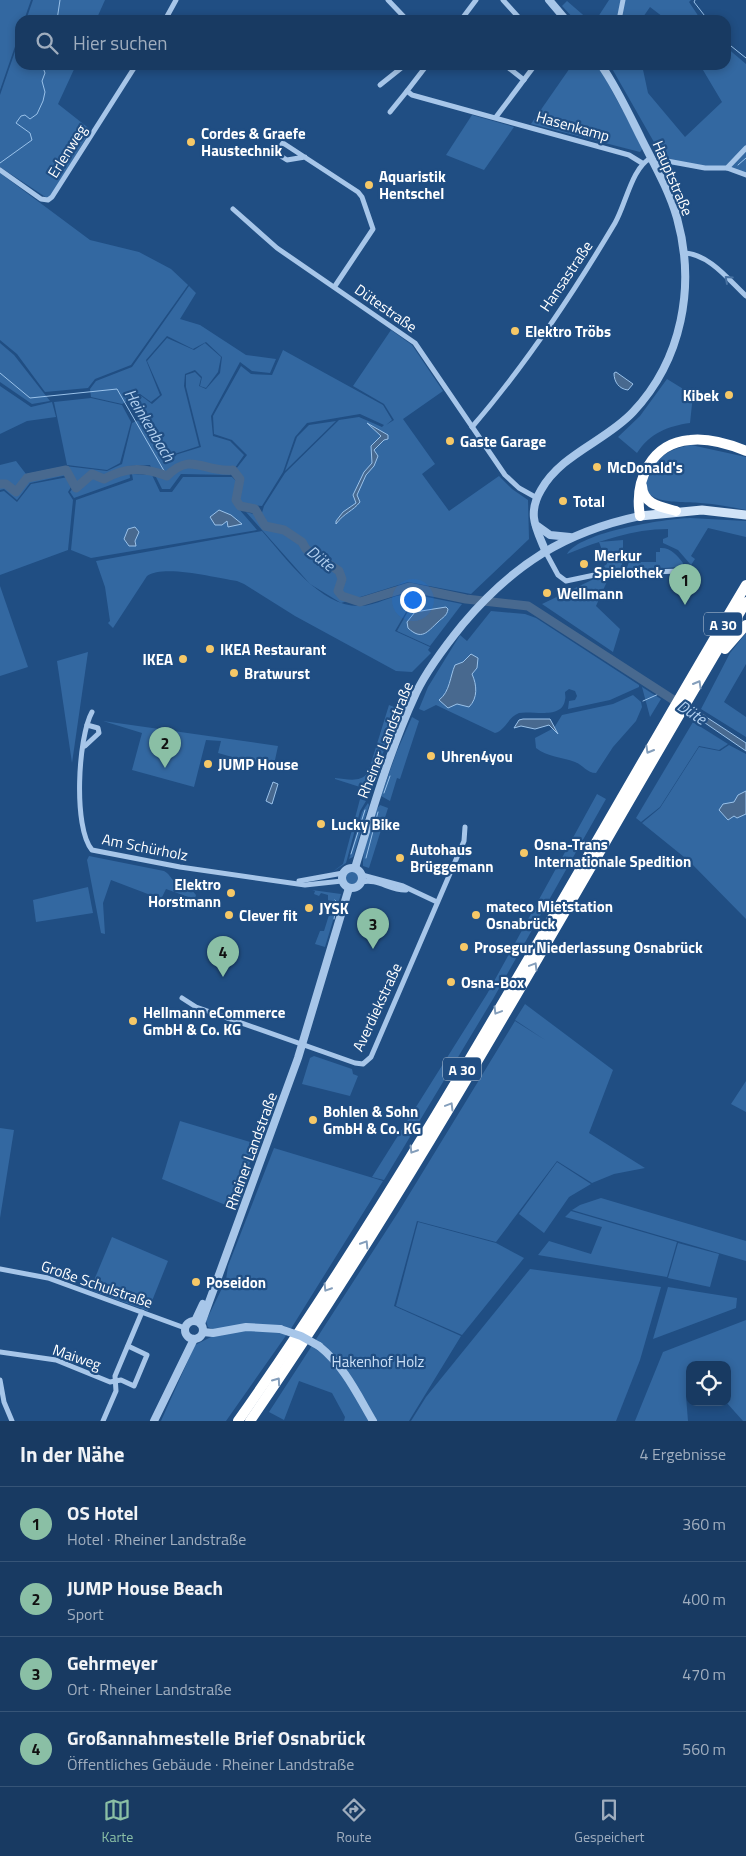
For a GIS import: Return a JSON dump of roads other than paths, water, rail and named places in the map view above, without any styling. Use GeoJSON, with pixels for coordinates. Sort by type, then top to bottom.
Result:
{"type":"FeatureCollection","features":[{"type":"Feature","properties":{"kind":"highway"},"geometry":{"type":"LineString","coordinates":[[640,516],[638,506],[644,471],[654,457],[664,448],[677,442],[691,439],[716,442],[743,449]]}},
{"type":"Feature","properties":{"kind":"highway"},"geometry":{"type":"LineString","coordinates":[[644,471],[642,488],[646,499],[651,503],[676,511]]}},
{"type":"Feature","properties":{"kind":"highway","name":"A 30"},"geometry":{"type":"LineString","coordinates":[[238,1421],[322,1296],[423,1134],[677,710],[746,585]]}},
{"type":"Feature","properties":{"kind":"highway","name":"A 30"},"geometry":{"type":"LineString","coordinates":[[684,698],[707,668],[746,602]]}},
{"type":"Feature","properties":{"kind":"highway"},"geometry":{"type":"LineString","coordinates":[[707,668],[716,661],[729,642],[746,625]]}},
{"type":"Feature","properties":{"kind":"highway","name":"A 30"},"geometry":{"type":"LineString","coordinates":[[250,1421],[318,1319],[410,1173],[552,936],[677,710]]}},
{"type":"Feature","properties":{"kind":"main road","name":"Rheiner Landstraße"},"geometry":{"type":"LineString","coordinates":[[640,516],[676,511],[713,510],[746,515]]}},
{"type":"Feature","properties":{"kind":"street"},"geometry":{"type":"LineString","coordinates":[[167,15],[176,0]]}},
{"type":"Feature","properties":{"kind":"street"},"geometry":{"type":"LineString","coordinates":[[388,0],[402,15]]}},
{"type":"Feature","properties":{"kind":"street"},"geometry":{"type":"LineString","coordinates":[[465,15],[476,0]]}},
{"type":"Feature","properties":{"kind":"street"},"geometry":{"type":"LineString","coordinates":[[503,0],[516,15]]}},
{"type":"Feature","properties":{"kind":"street"},"geometry":{"type":"LineString","coordinates":[[549,0],[562,15]]}},
{"type":"Feature","properties":{"kind":"street"},"geometry":{"type":"LineString","coordinates":[[621,15],[623,0]]}},
{"type":"Feature","properties":{"kind":"street","name":"Erlenweg"},"geometry":{"type":"LineString","coordinates":[[0,170],[41,199],[48,200],[52,197],[133,70]]}},
{"type":"Feature","properties":{"kind":"street"},"geometry":{"type":"LineString","coordinates":[[380,85],[399,70]]}},
{"type":"Feature","properties":{"kind":"street"},"geometry":{"type":"LineString","coordinates":[[390,112],[423,70]]}},
{"type":"Feature","properties":{"kind":"street"},"geometry":{"type":"LineString","coordinates":[[511,70],[524,80]]}},
{"type":"Feature","properties":{"kind":"street"},"geometry":{"type":"LineString","coordinates":[[496,117],[531,70]]}},
{"type":"Feature","properties":{"kind":"street","name":"Hauptstraße"},"geometry":{"type":"LineString","coordinates":[[545,550],[535,530],[533,516],[537,498],[547,480],[561,466],[622,423],[657,382],[671,354],[682,317],[686,288],[684,253],[677,217],[653,161],[619,94],[604,70]]}},
{"type":"Feature","properties":{"kind":"street","name":"Hasenkamp"},"geometry":{"type":"LineString","coordinates":[[407,91],[412,95],[629,155],[642,163]]}},
{"type":"Feature","properties":{"kind":"street"},"geometry":{"type":"LineString","coordinates":[[304,157],[287,160],[276,153],[283,143],[358,192],[362,197],[373,229],[335,286]]}},
{"type":"Feature","properties":{"kind":"street"},"geometry":{"type":"LineString","coordinates":[[726,168],[746,148]]}},
{"type":"Feature","properties":{"kind":"street"},"geometry":{"type":"LineString","coordinates":[[642,163],[667,161],[705,168],[726,168],[746,175]]}},
{"type":"Feature","properties":{"kind":"street","name":"Hansastraße"},"geometry":{"type":"LineString","coordinates":[[472,427],[518,370],[594,259],[622,209],[642,163]]}},
{"type":"Feature","properties":{"kind":"street","name":"Dütestraße"},"geometry":{"type":"LineString","coordinates":[[233,209],[276,248],[335,286],[415,343],[511,482],[537,498]]}},
{"type":"Feature","properties":{"kind":"street"},"geometry":{"type":"LineString","coordinates":[[684,253],[699,256],[710,263],[746,296]]}},
{"type":"Feature","properties":{"kind":"street"},"geometry":{"type":"LineString","coordinates":[[533,516],[535,523],[544,532],[550,535],[572,537]]}},
{"type":"Feature","properties":{"kind":"street","name":"Rheiner Landstraße"},"geometry":{"type":"LineString","coordinates":[[355,868],[379,785],[416,694],[436,660],[479,606],[516,571],[545,550],[600,526],[640,516]]}},
{"type":"Feature","properties":{"kind":"street"},"geometry":{"type":"LineString","coordinates":[[545,550],[558,575],[566,581],[598,574],[686,571]]}},
{"type":"Feature","properties":{"kind":"street","name":"Am Schürholz"},"geometry":{"type":"LineString","coordinates":[[92,712],[87,725],[79,791],[84,835],[87,844],[92,850],[180,867],[295,882],[342,877]]}},
{"type":"Feature","properties":{"kind":"street"},"geometry":{"type":"LineString","coordinates":[[83,750],[85,745],[99,733],[98,728],[87,725]]}},
{"type":"Feature","properties":{"kind":"street","name":"Averdiekstraße"},"geometry":{"type":"LineString","coordinates":[[302,1046],[355,1063],[363,1064],[368,1060],[464,841],[465,828]]}},
{"type":"Feature","properties":{"kind":"street"},"geometry":{"type":"LineString","coordinates":[[362,878],[358,886],[349,888],[342,877],[348,868],[355,868],[362,878],[400,890],[406,890],[438,902]]}},
{"type":"Feature","properties":{"kind":"street","name":"Rheiner Landstraße"},"geometry":{"type":"LineString","coordinates":[[200,1326],[257,1175],[302,1046],[349,888]]}},
{"type":"Feature","properties":{"kind":"street"},"geometry":{"type":"LineString","coordinates":[[182,998],[196,1007],[302,1046]]}},
{"type":"Feature","properties":{"kind":"street","name":"Große Schulstraße"},"geometry":{"type":"LineString","coordinates":[[0,1269],[42,1276],[185,1328]]}},
{"type":"Feature","properties":{"kind":"street"},"geometry":{"type":"LineString","coordinates":[[102,1421],[116,1391],[115,1376],[142,1312]]}},
{"type":"Feature","properties":{"kind":"street"},"geometry":{"type":"LineString","coordinates":[[191,1338],[185,1328],[189,1323],[213,1333],[246,1327],[280,1329],[301,1336],[319,1346],[338,1364],[350,1380],[373,1421]]}},
{"type":"Feature","properties":{"kind":"street"},"geometry":{"type":"LineString","coordinates":[[191,1338],[200,1337],[200,1326]]}},
{"type":"Feature","properties":{"kind":"street"},"geometry":{"type":"LineString","coordinates":[[154,1421],[191,1338]]}},
{"type":"Feature","properties":{"kind":"street","name":"Maiweg"},"geometry":{"type":"LineString","coordinates":[[0,1352],[56,1360],[110,1382],[121,1380],[134,1386],[147,1355],[128,1346]]}},
{"type":"Feature","properties":{"kind":"street"},"geometry":{"type":"LineString","coordinates":[[0,1380],[4,1402],[12,1421]]}},
{"type":"Feature","properties":{"kind":"waterway","name":"Heinkenbach"},"geometry":{"type":"LineString","coordinates":[[58,15],[60,0]]}},
{"type":"Feature","properties":{"kind":"waterway"},"geometry":{"type":"LineString","coordinates":[[695,0],[694,2],[704,15]]}},
{"type":"Feature","properties":{"kind":"waterway"},"geometry":{"type":"LineString","coordinates":[[731,46],[746,58]]}},
{"type":"Feature","properties":{"kind":"waterway","name":"Heinkenbach"},"geometry":{"type":"LineString","coordinates":[[0,163],[32,140],[30,133],[16,123],[21,116],[25,115],[30,119],[37,114],[45,92],[42,81],[45,73],[44,70]]}},
{"type":"Feature","properties":{"kind":"waterway"},"geometry":{"type":"LineString","coordinates":[[738,165],[746,158]]}},
{"type":"Feature","properties":{"kind":"waterway","name":"Heinkenbach"},"geometry":{"type":"LineString","coordinates":[[0,373],[30,398],[117,389],[167,476]]}},
{"type":"Feature","properties":{"kind":"waterway","name":"Düte"},"geometry":{"type":"LineString","coordinates":[[0,484],[6,484],[16,492],[27,478],[66,470],[76,488],[92,474],[104,479],[127,470],[142,470],[167,476],[176,469],[191,464],[214,469],[233,470],[240,479],[236,500],[240,506],[255,509],[265,526],[284,530],[302,542],[306,549],[339,571],[342,579],[338,591],[342,596],[360,602],[409,587],[466,599],[528,606],[703,719]]}},
{"type":"Feature","properties":{"kind":"waterway"},"geometry":{"type":"LineString","coordinates":[[643,701],[661,693]]}},
{"type":"Feature","properties":{"kind":"waterway"},"geometry":{"type":"LineString","coordinates":[[384,793],[390,776]]}},
{"type":"Feature","properties":{"kind":"waterway"},"geometry":{"type":"LineString","coordinates":[[351,854],[365,810]]}},
{"type":"Feature","properties":{"kind":"waterway"},"geometry":{"type":"LineString","coordinates":[[366,858],[378,812]]}},
{"type":"Feature","properties":{"kind":"waterway"},"geometry":{"type":"LineString","coordinates":[[334,919],[337,902],[335,900]]}},
{"type":"Feature","properties":{"kind":"place","name":"Cordes & Graefe Haustechnik"},"geometry":{"type":"Point","coordinates":[191,142]}},
{"type":"Feature","properties":{"kind":"place","name":"Aquaristik Hentschel"},"geometry":{"type":"Point","coordinates":[369,185]}},
{"type":"Feature","properties":{"kind":"place","name":"Elektro Tröbs"},"geometry":{"type":"Point","coordinates":[515,331]}},
{"type":"Feature","properties":{"kind":"place","name":"Kibek"},"geometry":{"type":"Point","coordinates":[729,395]}},
{"type":"Feature","properties":{"kind":"place","name":"Gaste Garage"},"geometry":{"type":"Point","coordinates":[450,441]}},
{"type":"Feature","properties":{"kind":"place","name":"McDonald's"},"geometry":{"type":"Point","coordinates":[597,467]}},
{"type":"Feature","properties":{"kind":"place","name":"Total"},"geometry":{"type":"Point","coordinates":[563,501]}},
{"type":"Feature","properties":{"kind":"place","name":"Merkur Spielothek"},"geometry":{"type":"Point","coordinates":[584,564]}},
{"type":"Feature","properties":{"kind":"place","name":"Wellmann"},"geometry":{"type":"Point","coordinates":[547,593]}},
{"type":"Feature","properties":{"kind":"place","name":"OS Hotel"},"geometry":{"type":"Point","coordinates":[685,605]}},
{"type":"Feature","properties":{"kind":"place","name":"IKEA Restaurant"},"geometry":{"type":"Point","coordinates":[210,649]}},
{"type":"Feature","properties":{"kind":"place","name":"IKEA"},"geometry":{"type":"Point","coordinates":[183,659]}},
{"type":"Feature","properties":{"kind":"place","name":"Bratwurst"},"geometry":{"type":"Point","coordinates":[234,673]}},
{"type":"Feature","properties":{"kind":"place","name":"Uhren4you"},"geometry":{"type":"Point","coordinates":[431,756]}},
{"type":"Feature","properties":{"kind":"place","name":"JUMP House"},"geometry":{"type":"Point","coordinates":[208,764]}},
{"type":"Feature","properties":{"kind":"place","name":"JUMP House Beach"},"geometry":{"type":"Point","coordinates":[165,768]}},
{"type":"Feature","properties":{"kind":"place","name":"Lucky Bike"},"geometry":{"type":"Point","coordinates":[321,824]}},
{"type":"Feature","properties":{"kind":"place","name":"Osna-Trans Internationale Spedition"},"geometry":{"type":"Point","coordinates":[524,853]}},
{"type":"Feature","properties":{"kind":"place","name":"Autohaus Brüggemann"},"geometry":{"type":"Point","coordinates":[400,858]}},
{"type":"Feature","properties":{"kind":"place","name":"Elektro Horstmann"},"geometry":{"type":"Point","coordinates":[231,893]}},
{"type":"Feature","properties":{"kind":"place","name":"JYSK"},"geometry":{"type":"Point","coordinates":[309,908]}},
{"type":"Feature","properties":{"kind":"place","name":"Clever fit"},"geometry":{"type":"Point","coordinates":[229,915]}},
{"type":"Feature","properties":{"kind":"place","name":"mateco Mietstation Osnabrück"},"geometry":{"type":"Point","coordinates":[476,915]}},
{"type":"Feature","properties":{"kind":"place","name":"Prosegur Niederlassung Osnabrück"},"geometry":{"type":"Point","coordinates":[464,947]}},
{"type":"Feature","properties":{"kind":"place","name":"Gehrmeyer"},"geometry":{"type":"Point","coordinates":[373,949]}},
{"type":"Feature","properties":{"kind":"place","name":"Großannahmestelle Brief Osnabrück"},"geometry":{"type":"Point","coordinates":[223,977]}},
{"type":"Feature","properties":{"kind":"place","name":"Osna-Box"},"geometry":{"type":"Point","coordinates":[451,982]}},
{"type":"Feature","properties":{"kind":"place","name":"Hellmann eCommerce GmbH & Co. KG"},"geometry":{"type":"Point","coordinates":[133,1021]}},
{"type":"Feature","properties":{"kind":"place","name":"Bohlen & Sohn GmbH & Co. KG"},"geometry":{"type":"Point","coordinates":[313,1120]}},
{"type":"Feature","properties":{"kind":"place","name":"Poseidon"},"geometry":{"type":"Point","coordinates":[196,1282]}},
{"type":"Feature","properties":{"kind":"park label","name":"Hakenhof Holz"},"geometry":{"type":"Point","coordinates":[378,1361]}}]}
